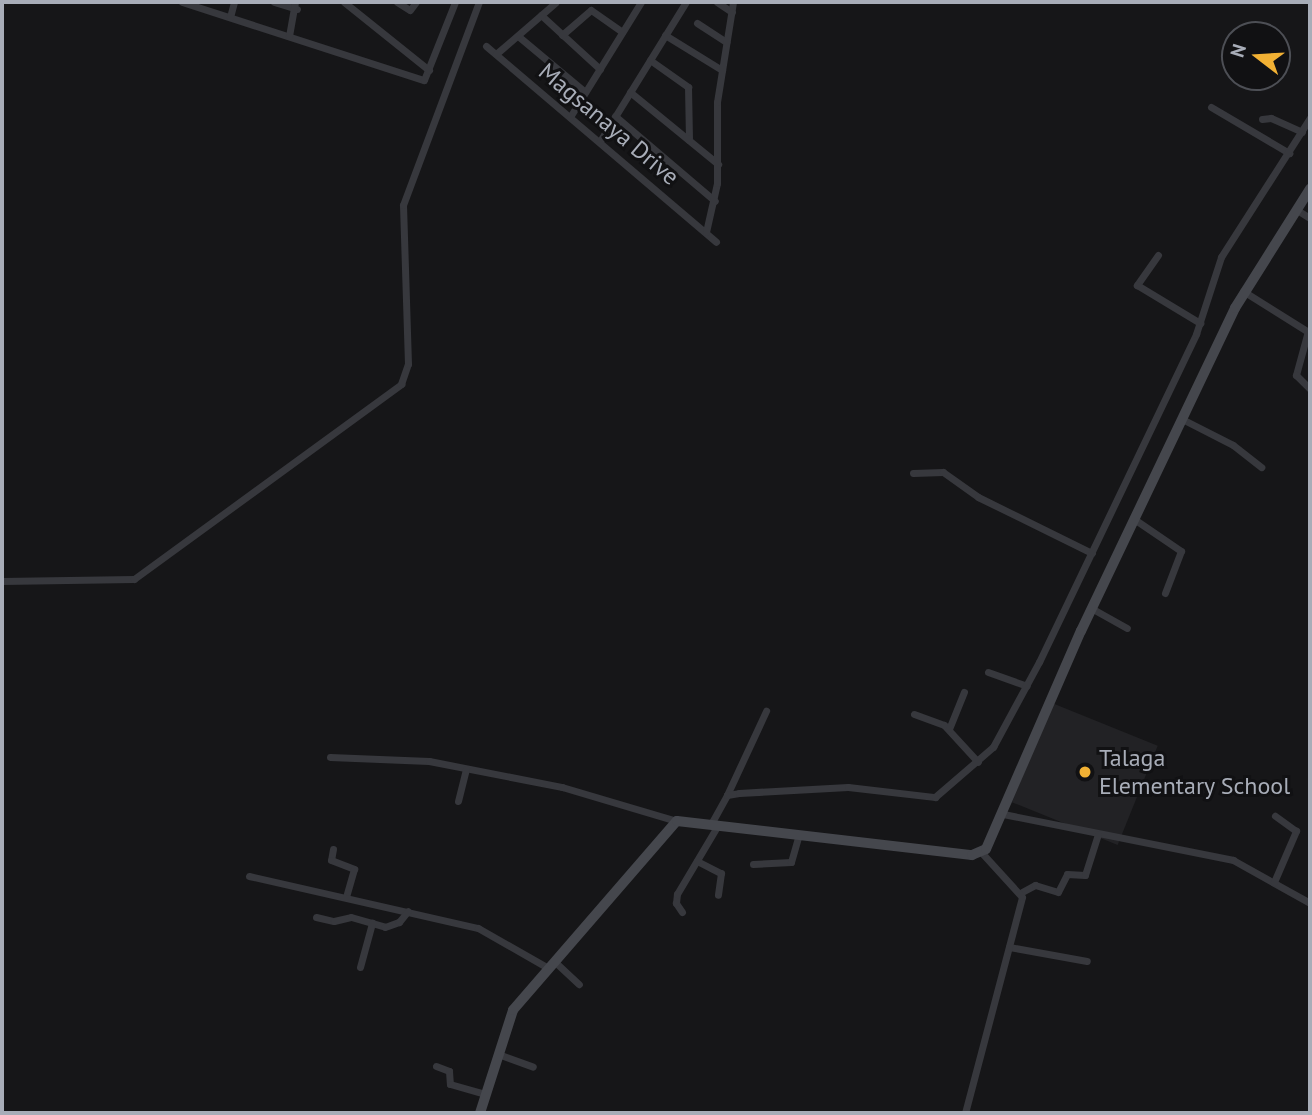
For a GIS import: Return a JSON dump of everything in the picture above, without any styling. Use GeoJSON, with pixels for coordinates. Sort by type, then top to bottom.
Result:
{"type":"FeatureCollection","features":[{"type":"Feature","properties":{"kind":"street"},"geometry":{"type":"LineString","coordinates":[[182,2],[204,5],[230,17],[424,80],[455,2]]}},
{"type":"Feature","properties":{"kind":"street"},"geometry":{"type":"LineString","coordinates":[[230,17],[234,2]]}},
{"type":"Feature","properties":{"kind":"street"},"geometry":{"type":"LineString","coordinates":[[274,2],[296,5],[289,36]]}},
{"type":"Feature","properties":{"kind":"street"},"geometry":{"type":"LineString","coordinates":[[344,2],[429,70]]}},
{"type":"Feature","properties":{"kind":"street"},"geometry":{"type":"LineString","coordinates":[[397,2],[411,10],[415,2]]}},
{"type":"Feature","properties":{"kind":"street"},"geometry":{"type":"LineString","coordinates":[[2,582],[134,579],[401,384],[408,364],[403,205],[479,2]]}},
{"type":"Feature","properties":{"kind":"street"},"geometry":{"type":"LineString","coordinates":[[496,54],[556,2]]}},
{"type":"Feature","properties":{"kind":"street"},"geometry":{"type":"LineString","coordinates":[[600,141],[686,2]]}},
{"type":"Feature","properties":{"kind":"street"},"geometry":{"type":"LineString","coordinates":[[717,2],[732,12]]}},
{"type":"Feature","properties":{"kind":"street"},"geometry":{"type":"LineString","coordinates":[[706,232],[715,201],[722,70],[733,2]]}},
{"type":"Feature","properties":{"kind":"street"},"geometry":{"type":"LineString","coordinates":[[570,117],[637,3]]}},
{"type":"Feature","properties":{"kind":"street"},"geometry":{"type":"LineString","coordinates":[[562,35],[591,10],[622,32]]}},
{"type":"Feature","properties":{"kind":"street"},"geometry":{"type":"LineString","coordinates":[[541,15],[600,69]]}},
{"type":"Feature","properties":{"kind":"street"},"geometry":{"type":"LineString","coordinates":[[696,23],[726,42]]}},
{"type":"Feature","properties":{"kind":"street"},"geometry":{"type":"LineString","coordinates":[[518,36],[585,92]]}},
{"type":"Feature","properties":{"kind":"street"},"geometry":{"type":"LineString","coordinates":[[665,36],[722,70]]}},
{"type":"Feature","properties":{"kind":"street","name":"Magsanaya Drive"},"geometry":{"type":"LineString","coordinates":[[486,46],[716,242]]}},
{"type":"Feature","properties":{"kind":"street"},"geometry":{"type":"LineString","coordinates":[[650,60],[688,87],[689,141]]}},
{"type":"Feature","properties":{"kind":"street"},"geometry":{"type":"LineString","coordinates":[[630,92],[718,164]]}},
{"type":"Feature","properties":{"kind":"street"},"geometry":{"type":"LineString","coordinates":[[1211,107],[1289,153]]}},
{"type":"Feature","properties":{"kind":"street"},"geometry":{"type":"LineString","coordinates":[[615,116],[715,201]]}},
{"type":"Feature","properties":{"kind":"street"},"geometry":{"type":"LineString","coordinates":[[1262,119],[1271,118],[1302,132]]}},
{"type":"Feature","properties":{"kind":"street"},"geometry":{"type":"LineString","coordinates":[[727,794],[848,787],[935,797],[978,762],[1005,730],[1092,553],[1200,323],[1220,257],[1310,118]]}},
{"type":"Feature","properties":{"kind":"street"},"geometry":{"type":"LineString","coordinates":[[982,853],[1003,814],[1091,608],[1244,291],[1310,189]]}},
{"type":"Feature","properties":{"kind":"street"},"geometry":{"type":"LineString","coordinates":[[1297,210],[1310,218]]}},
{"type":"Feature","properties":{"kind":"street"},"geometry":{"type":"LineString","coordinates":[[1158,255],[1137,285],[1200,323]]}},
{"type":"Feature","properties":{"kind":"street"},"geometry":{"type":"LineString","coordinates":[[1244,291],[1309,332],[1296,375],[1310,390]]}},
{"type":"Feature","properties":{"kind":"street"},"geometry":{"type":"LineString","coordinates":[[1182,419],[1233,445],[1261,467]]}},
{"type":"Feature","properties":{"kind":"street"},"geometry":{"type":"LineString","coordinates":[[913,473],[943,472],[978,497],[1092,553]]}},
{"type":"Feature","properties":{"kind":"street"},"geometry":{"type":"LineString","coordinates":[[1134,519],[1181,551],[1165,593]]}},
{"type":"Feature","properties":{"kind":"street"},"geometry":{"type":"LineString","coordinates":[[1091,608],[1127,628]]}},
{"type":"Feature","properties":{"kind":"street"},"geometry":{"type":"LineString","coordinates":[[988,672],[1027,686]]}},
{"type":"Feature","properties":{"kind":"street"},"geometry":{"type":"LineString","coordinates":[[949,729],[964,692]]}},
{"type":"Feature","properties":{"kind":"street"},"geometry":{"type":"LineString","coordinates":[[682,912],[675,899],[715,825],[766,711]]}},
{"type":"Feature","properties":{"kind":"street"},"geometry":{"type":"LineString","coordinates":[[915,714],[949,729],[978,762]]}},
{"type":"Feature","properties":{"kind":"street"},"geometry":{"type":"LineString","coordinates":[[330,757],[429,761],[562,787],[677,821],[982,853],[1022,892]]}},
{"type":"Feature","properties":{"kind":"street"},"geometry":{"type":"LineString","coordinates":[[458,801],[466,769]]}},
{"type":"Feature","properties":{"kind":"street"},"geometry":{"type":"LineString","coordinates":[[1003,814],[1233,860],[1310,903]]}},
{"type":"Feature","properties":{"kind":"street"},"geometry":{"type":"LineString","coordinates":[[1274,881],[1296,831],[1275,816]]}},
{"type":"Feature","properties":{"kind":"street"},"geometry":{"type":"LineString","coordinates":[[480,1113],[513,1010],[677,821]]}},
{"type":"Feature","properties":{"kind":"street"},"geometry":{"type":"LineString","coordinates":[[753,864],[791,862],[799,834]]}},
{"type":"Feature","properties":{"kind":"street"},"geometry":{"type":"LineString","coordinates":[[965,1113],[1022,892],[1035,885],[1058,892],[1067,874],[1085,875],[1098,834]]}},
{"type":"Feature","properties":{"kind":"street"},"geometry":{"type":"LineString","coordinates":[[333,849],[331,860],[354,869],[346,897]]}},
{"type":"Feature","properties":{"kind":"street"},"geometry":{"type":"LineString","coordinates":[[696,862],[721,873],[718,895]]}},
{"type":"Feature","properties":{"kind":"street"},"geometry":{"type":"LineString","coordinates":[[249,876],[481,929],[551,964],[579,984]]}},
{"type":"Feature","properties":{"kind":"street"},"geometry":{"type":"LineString","coordinates":[[316,917],[334,921],[351,917],[393,926],[408,911]]}},
{"type":"Feature","properties":{"kind":"street"},"geometry":{"type":"LineString","coordinates":[[360,967],[372,923]]}},
{"type":"Feature","properties":{"kind":"street"},"geometry":{"type":"LineString","coordinates":[[1009,947],[1087,961]]}},
{"type":"Feature","properties":{"kind":"street"},"geometry":{"type":"LineString","coordinates":[[498,1054],[533,1067]]}},
{"type":"Feature","properties":{"kind":"street"},"geometry":{"type":"LineString","coordinates":[[436,1066],[449,1072],[452,1085],[486,1094]]}},
{"type":"Feature","properties":{"kind":"shaded area","name":"Talaga Elementary School"},"geometry":{"type":"Polygon","coordinates":[[[1052,703],[1158,746],[1118,845],[1012,802],[1052,703]]]}},
{"type":"Feature","properties":{"kind":"place","name":"Talaga Elementary School"},"geometry":{"type":"Point","coordinates":[1085,772]}}]}
